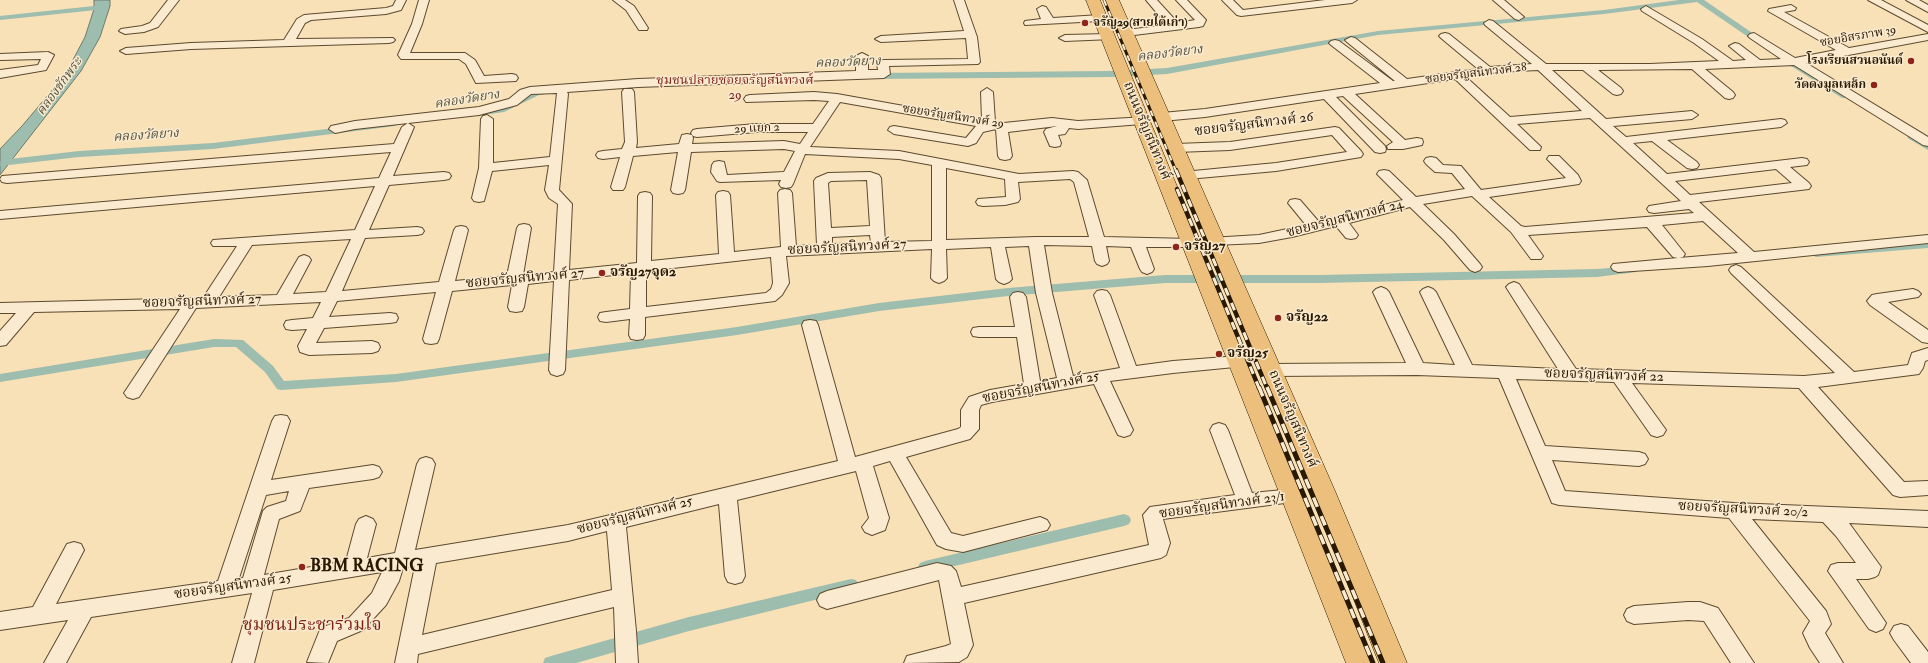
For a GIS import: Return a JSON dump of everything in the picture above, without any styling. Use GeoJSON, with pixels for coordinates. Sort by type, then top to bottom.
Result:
{"type":"FeatureCollection","features":[{"type":"Feature","properties":{"kind":"main road","name":"ถนนจรัญสนิทวงศ์"},"geometry":{"type":"LineString","coordinates":[[1103,4],[1128,37],[1215,241],[1218,279],[1239,362],[1360,663]]}},
{"type":"Feature","properties":{"kind":"main road","name":"ถนนจรัญสนิทวงศ์"},"geometry":{"type":"LineString","coordinates":[[1103,4],[1109,39],[1192,243],[1218,279],[1271,370],[1393,663]]}},
{"type":"Feature","properties":{"kind":"street"},"geometry":{"type":"LineString","coordinates":[[125,31],[144,29],[154,25],[174,0]]}},
{"type":"Feature","properties":{"kind":"street"},"geometry":{"type":"LineString","coordinates":[[288,43],[301,21],[308,16],[386,11],[397,8],[401,0]]}},
{"type":"Feature","properties":{"kind":"street"},"geometry":{"type":"LineString","coordinates":[[424,0],[417,24],[404,55],[405,57],[457,54],[471,62],[480,80],[512,78]]}},
{"type":"Feature","properties":{"kind":"street"},"geometry":{"type":"LineString","coordinates":[[618,0],[630,8],[643,28]]}},
{"type":"Feature","properties":{"kind":"street"},"geometry":{"type":"LineString","coordinates":[[883,61],[974,62],[970,34],[962,15],[959,0]]}},
{"type":"Feature","properties":{"kind":"street"},"geometry":{"type":"LineString","coordinates":[[1151,0],[1174,26]]}},
{"type":"Feature","properties":{"kind":"street"},"geometry":{"type":"LineString","coordinates":[[1128,37],[1174,26],[1201,22],[1181,0]]}},
{"type":"Feature","properties":{"kind":"street"},"geometry":{"type":"LineString","coordinates":[[1227,0],[1242,13],[1352,0]]}},
{"type":"Feature","properties":{"kind":"street"},"geometry":{"type":"LineString","coordinates":[[1498,0],[1519,17]]}},
{"type":"Feature","properties":{"kind":"street"},"geometry":{"type":"LineString","coordinates":[[1911,0],[1928,9]]}},
{"type":"Feature","properties":{"kind":"street"},"geometry":{"type":"LineString","coordinates":[[1029,22],[1052,20],[1103,4]]}},
{"type":"Feature","properties":{"kind":"street"},"geometry":{"type":"LineString","coordinates":[[1874,4],[1895,19],[1908,18],[1928,29]]}},
{"type":"Feature","properties":{"kind":"street"},"geometry":{"type":"LineString","coordinates":[[1791,8],[1773,11],[1847,52]]}},
{"type":"Feature","properties":{"kind":"street"},"geometry":{"type":"LineString","coordinates":[[1042,9],[1047,19],[1052,20]]}},
{"type":"Feature","properties":{"kind":"street"},"geometry":{"type":"LineString","coordinates":[[1646,9],[1698,41],[1730,64]]}},
{"type":"Feature","properties":{"kind":"street"},"geometry":{"type":"LineString","coordinates":[[1489,23],[1542,67],[1750,256]]}},
{"type":"Feature","properties":{"kind":"street"},"geometry":{"type":"LineString","coordinates":[[335,129],[355,125],[479,111],[513,102],[524,93],[530,91],[638,83],[884,74],[881,33],[970,34]]}},
{"type":"Feature","properties":{"kind":"street"},"geometry":{"type":"LineString","coordinates":[[1445,36],[1488,71]]}},
{"type":"Feature","properties":{"kind":"street"},"geometry":{"type":"LineString","coordinates":[[1754,36],[1792,62],[1928,142]]}},
{"type":"Feature","properties":{"kind":"street","name":"ซอยอิสรภาพ 39"},"geometry":{"type":"LineString","coordinates":[[1792,62],[1928,37]]}},
{"type":"Feature","properties":{"kind":"street"},"geometry":{"type":"LineString","coordinates":[[1065,38],[1109,39]]}},
{"type":"Feature","properties":{"kind":"street"},"geometry":{"type":"LineString","coordinates":[[126,50],[390,40]]}},
{"type":"Feature","properties":{"kind":"street"},"geometry":{"type":"LineString","coordinates":[[1351,40],[1405,83]]}},
{"type":"Feature","properties":{"kind":"street"},"geometry":{"type":"LineString","coordinates":[[1335,43],[1390,85]]}},
{"type":"Feature","properties":{"kind":"street"},"geometry":{"type":"LineString","coordinates":[[1735,46],[1758,64]]}},
{"type":"Feature","properties":{"kind":"street"},"geometry":{"type":"LineString","coordinates":[[0,57],[48,55],[42,68],[0,74]]}},
{"type":"Feature","properties":{"kind":"street"},"geometry":{"type":"LineString","coordinates":[[606,317],[770,297],[777,292],[781,283],[784,252],[787,184],[802,149],[816,128],[859,76],[862,56]]}},
{"type":"Feature","properties":{"kind":"street","name":"ซอยจรัญสนิทวงศ์ 28"},"geometry":{"type":"LineString","coordinates":[[1162,117],[1327,95],[1488,71],[1542,67],[1587,68],[1695,66],[1792,62]]}},
{"type":"Feature","properties":{"kind":"street"},"geometry":{"type":"LineString","coordinates":[[1695,66],[1729,95]]}},
{"type":"Feature","properties":{"kind":"street"},"geometry":{"type":"LineString","coordinates":[[1587,68],[1617,91]]}},
{"type":"Feature","properties":{"kind":"street"},"geometry":{"type":"LineString","coordinates":[[1457,76],[1535,147]]}},
{"type":"Feature","properties":{"kind":"street"},"geometry":{"type":"LineString","coordinates":[[618,187],[632,142],[628,92]]}},
{"type":"Feature","properties":{"kind":"street"},"geometry":{"type":"LineString","coordinates":[[894,130],[968,142],[979,128],[992,125],[987,92]]}},
{"type":"Feature","properties":{"kind":"street"},"geometry":{"type":"LineString","coordinates":[[1346,92],[1402,145]]}},
{"type":"Feature","properties":{"kind":"street"},"geometry":{"type":"LineString","coordinates":[[557,370],[565,204],[552,193],[552,190],[562,94]]}},
{"type":"Feature","properties":{"kind":"street"},"geometry":{"type":"LineString","coordinates":[[1327,95],[1380,148]]}},
{"type":"Feature","properties":{"kind":"street","name":"ซอยจรัญสนิทวงศ์ 29"},"geometry":{"type":"LineString","coordinates":[[750,99],[814,96],[841,99],[1004,127],[1052,122],[1064,125],[1078,125],[1142,120]]}},
{"type":"Feature","properties":{"kind":"street"},"geometry":{"type":"LineString","coordinates":[[1506,121],[1592,114]]}},
{"type":"Feature","properties":{"kind":"street"},"geometry":{"type":"LineString","coordinates":[[1603,124],[1692,115]]}},
{"type":"Feature","properties":{"kind":"street"},"geometry":{"type":"LineString","coordinates":[[479,198],[486,168],[486,118]]}},
{"type":"Feature","properties":{"kind":"street"},"geometry":{"type":"LineString","coordinates":[[1623,142],[1655,136],[1781,123]]}},
{"type":"Feature","properties":{"kind":"street"},"geometry":{"type":"LineString","coordinates":[[1055,143],[1050,132],[1061,131],[1064,125]]}},
{"type":"Feature","properties":{"kind":"street"},"geometry":{"type":"LineString","coordinates":[[1005,156],[1002,129],[1064,125]]}},
{"type":"Feature","properties":{"kind":"street"},"geometry":{"type":"LineString","coordinates":[[372,347],[306,348],[332,297],[408,127]]}},
{"type":"Feature","properties":{"kind":"street","name":"29 แยก 2"},"geometry":{"type":"LineString","coordinates":[[685,148],[693,132],[756,128],[816,128]]}},
{"type":"Feature","properties":{"kind":"street","name":"ซอยจรัญสนิทวงศ์ 26"},"geometry":{"type":"LineString","coordinates":[[1176,148],[1230,146],[1335,131],[1356,154],[1276,168],[1188,175]]}},
{"type":"Feature","properties":{"kind":"street"},"geometry":{"type":"LineString","coordinates":[[1655,136],[1692,164]]}},
{"type":"Feature","properties":{"kind":"street"},"geometry":{"type":"LineString","coordinates":[[1360,152],[1417,142]]}},
{"type":"Feature","properties":{"kind":"street"},"geometry":{"type":"LineString","coordinates":[[603,155],[685,148],[784,145],[802,149],[899,155],[1019,178],[1072,175],[1080,180],[1102,261]]}},
{"type":"Feature","properties":{"kind":"street"},"geometry":{"type":"LineString","coordinates":[[6,179],[399,146]]}},
{"type":"Feature","properties":{"kind":"street"},"geometry":{"type":"LineString","coordinates":[[678,190],[685,148]]}},
{"type":"Feature","properties":{"kind":"street","name":"ซอยจรัญสนิทวงศ์ 24"},"geometry":{"type":"LineString","coordinates":[[1215,241],[1259,239],[1340,222],[1414,202],[1470,192],[1477,194],[1574,182],[1574,178],[1554,159]]}},
{"type":"Feature","properties":{"kind":"street"},"geometry":{"type":"LineString","coordinates":[[486,168],[556,160]]}},
{"type":"Feature","properties":{"kind":"street"},"geometry":{"type":"LineString","coordinates":[[1431,161],[1440,169],[1456,169],[1477,194],[1516,229],[1536,256]]}},
{"type":"Feature","properties":{"kind":"street"},"geometry":{"type":"LineString","coordinates":[[1663,178],[1802,162]]}},
{"type":"Feature","properties":{"kind":"street"},"geometry":{"type":"LineString","coordinates":[[939,163],[939,278]]}},
{"type":"Feature","properties":{"kind":"street"},"geometry":{"type":"LineString","coordinates":[[719,165],[718,172],[722,178],[787,184]]}},
{"type":"Feature","properties":{"kind":"street"},"geometry":{"type":"LineString","coordinates":[[1652,216],[1691,201],[1804,186],[1778,165]]}},
{"type":"Feature","properties":{"kind":"street"},"geometry":{"type":"LineString","coordinates":[[1384,174],[1449,237],[1475,267]]}},
{"type":"Feature","properties":{"kind":"street"},"geometry":{"type":"LineString","coordinates":[[0,215],[444,176]]}},
{"type":"Feature","properties":{"kind":"street"},"geometry":{"type":"LineString","coordinates":[[825,249],[821,181],[828,177],[870,176],[874,178],[878,246]]}},
{"type":"Feature","properties":{"kind":"street"},"geometry":{"type":"LineString","coordinates":[[983,202],[1017,200],[1013,199],[1011,176]]}},
{"type":"Feature","properties":{"kind":"street"},"geometry":{"type":"LineString","coordinates":[[723,195],[727,258]]}},
{"type":"Feature","properties":{"kind":"street"},"geometry":{"type":"LineString","coordinates":[[636,335],[642,267],[645,196]]}},
{"type":"Feature","properties":{"kind":"street"},"geometry":{"type":"LineString","coordinates":[[1295,203],[1316,227]]}},
{"type":"Feature","properties":{"kind":"street"},"geometry":{"type":"LineString","coordinates":[[1516,229],[1526,231],[1652,216],[1707,216]]}},
{"type":"Feature","properties":{"kind":"street"},"geometry":{"type":"LineString","coordinates":[[1652,216],[1678,254]]}},
{"type":"Feature","properties":{"kind":"street"},"geometry":{"type":"LineString","coordinates":[[1340,222],[1350,236]]}},
{"type":"Feature","properties":{"kind":"street"},"geometry":{"type":"LineString","coordinates":[[516,307],[517,280],[524,228]]}},
{"type":"Feature","properties":{"kind":"street"},"geometry":{"type":"LineString","coordinates":[[431,339],[461,230]]}},
{"type":"Feature","properties":{"kind":"street"},"geometry":{"type":"LineString","coordinates":[[824,233],[877,230]]}},
{"type":"Feature","properties":{"kind":"street"},"geometry":{"type":"LineString","coordinates":[[218,243],[417,231]]}},
{"type":"Feature","properties":{"kind":"street"},"geometry":{"type":"LineString","coordinates":[[1036,241],[1044,289],[1066,382]]}},
{"type":"Feature","properties":{"kind":"street","name":"ซอยจรัญสนิทวงศ์ 27"},"geometry":{"type":"LineString","coordinates":[[0,308],[208,303],[332,297],[561,276],[784,252],[878,246],[1036,241],[1192,243]]}},
{"type":"Feature","properties":{"kind":"street"},"geometry":{"type":"LineString","coordinates":[[208,303],[247,242]]}},
{"type":"Feature","properties":{"kind":"street"},"geometry":{"type":"LineString","coordinates":[[997,242],[1004,279]]}},
{"type":"Feature","properties":{"kind":"street"},"geometry":{"type":"LineString","coordinates":[[1138,242],[1147,269]]}},
{"type":"Feature","properties":{"kind":"street"},"geometry":{"type":"LineString","coordinates":[[1618,266],[1679,264],[1750,256],[1928,246]]}},
{"type":"Feature","properties":{"kind":"street"},"geometry":{"type":"LineString","coordinates":[[282,300],[304,260]]}},
{"type":"Feature","properties":{"kind":"street"},"geometry":{"type":"LineString","coordinates":[[1736,270],[1850,378]]}},
{"type":"Feature","properties":{"kind":"street"},"geometry":{"type":"LineString","coordinates":[[1514,287],[1571,375]]}},
{"type":"Feature","properties":{"kind":"street"},"geometry":{"type":"LineString","coordinates":[[1381,292],[1417,369]]}},
{"type":"Feature","properties":{"kind":"street"},"geometry":{"type":"LineString","coordinates":[[1428,292],[1467,372]]}},
{"type":"Feature","properties":{"kind":"street"},"geometry":{"type":"LineString","coordinates":[[1913,294],[1877,299],[1875,301],[1928,338]]}},
{"type":"Feature","properties":{"kind":"street"},"geometry":{"type":"LineString","coordinates":[[1102,295],[1130,373]]}},
{"type":"Feature","properties":{"kind":"street"},"geometry":{"type":"LineString","coordinates":[[1018,297],[1034,388]]}},
{"type":"Feature","properties":{"kind":"street"},"geometry":{"type":"LineString","coordinates":[[133,393],[192,303]]}},
{"type":"Feature","properties":{"kind":"street"},"geometry":{"type":"LineString","coordinates":[[0,341],[29,308]]}},
{"type":"Feature","properties":{"kind":"street"},"geometry":{"type":"LineString","coordinates":[[292,325],[390,318]]}},
{"type":"Feature","properties":{"kind":"street"},"geometry":{"type":"LineString","coordinates":[[810,325],[855,464],[879,518],[878,525],[872,527]]}},
{"type":"Feature","properties":{"kind":"street"},"geometry":{"type":"LineString","coordinates":[[979,332],[1023,332]]}},
{"type":"Feature","properties":{"kind":"street","name":"ซอยจรัญสนิทวงศ์ 22"},"geometry":{"type":"LineString","coordinates":[[1271,370],[1417,369],[1467,372],[1804,382],[1913,370],[1918,357],[1928,354]]}},
{"type":"Feature","properties":{"kind":"street","name":"ซอยจรัญสนิทวงศ์ 25"},"geometry":{"type":"LineString","coordinates":[[0,621],[354,569],[568,532],[895,454],[968,432],[970,429],[970,410],[975,401],[990,396],[1099,377],[1173,367],[1239,362]]}},
{"type":"Feature","properties":{"kind":"street"},"geometry":{"type":"LineString","coordinates":[[1505,373],[1539,452],[1639,459]]}},
{"type":"Feature","properties":{"kind":"street"},"geometry":{"type":"LineString","coordinates":[[1099,377],[1124,430]]}},
{"type":"Feature","properties":{"kind":"street"},"geometry":{"type":"LineString","coordinates":[[1619,377],[1657,430]]}},
{"type":"Feature","properties":{"kind":"street"},"geometry":{"type":"LineString","coordinates":[[1804,382],[1900,490],[1928,488]]}},
{"type":"Feature","properties":{"kind":"street"},"geometry":{"type":"LineString","coordinates":[[225,589],[281,421]]}},
{"type":"Feature","properties":{"kind":"street"},"geometry":{"type":"LineString","coordinates":[[1219,430],[1246,501]]}},
{"type":"Feature","properties":{"kind":"street","name":"ซอยจรัญสนิทวงศ์ 20/2"},"geometry":{"type":"LineString","coordinates":[[1539,452],[1559,498],[1734,511],[1928,519]]}},
{"type":"Feature","properties":{"kind":"street"},"geometry":{"type":"LineString","coordinates":[[895,454],[944,539],[953,543],[963,544],[1040,525]]}},
{"type":"Feature","properties":{"kind":"street"},"geometry":{"type":"LineString","coordinates":[[318,662],[326,639],[330,634],[356,624],[379,599],[389,581],[399,561],[426,464]]}},
{"type":"Feature","properties":{"kind":"street"},"geometry":{"type":"LineString","coordinates":[[263,488],[373,472]]}},
{"type":"Feature","properties":{"kind":"street"},"geometry":{"type":"LineString","coordinates":[[243,663],[270,516],[274,512],[293,506],[302,482]]}},
{"type":"Feature","properties":{"kind":"street"},"geometry":{"type":"LineString","coordinates":[[727,494],[735,576]]}},
{"type":"Feature","properties":{"kind":"street","name":"ซอยจรัญสนิทวงศ์ 23/1"},"geometry":{"type":"LineString","coordinates":[[954,597],[1154,552],[1159,548],[1160,543],[1152,515],[1157,512],[1292,496]]}},
{"type":"Feature","properties":{"kind":"street"},"geometry":{"type":"LineString","coordinates":[[1734,511],[1819,617],[1822,624],[1817,627],[1814,633],[1817,641],[1832,663]]}},
{"type":"Feature","properties":{"kind":"street"},"geometry":{"type":"LineString","coordinates":[[1827,514],[1843,530],[1871,569],[1838,571],[1876,623]]}},
{"type":"Feature","properties":{"kind":"street"},"geometry":{"type":"LineString","coordinates":[[616,521],[624,654]]}},
{"type":"Feature","properties":{"kind":"street"},"geometry":{"type":"LineString","coordinates":[[354,569],[366,524]]}},
{"type":"Feature","properties":{"kind":"street"},"geometry":{"type":"LineString","coordinates":[[40,615],[74,550]]}},
{"type":"Feature","properties":{"kind":"street"},"geometry":{"type":"LineString","coordinates":[[427,556],[408,655],[621,597]]}},
{"type":"Feature","properties":{"kind":"street"},"geometry":{"type":"LineString","coordinates":[[827,600],[937,571],[944,572],[949,577],[954,597],[962,645],[959,650],[951,655],[915,663]]}},
{"type":"Feature","properties":{"kind":"street"},"geometry":{"type":"LineString","coordinates":[[55,663],[85,609]]}},
{"type":"Feature","properties":{"kind":"street"},"geometry":{"type":"LineString","coordinates":[[1634,615],[1688,611],[1711,614],[1743,663]]}},
{"type":"Feature","properties":{"kind":"street"},"geometry":{"type":"LineString","coordinates":[[1901,633],[1924,663]]}},
{"type":"Feature","properties":{"kind":"water","name":"คลองชักพระ"},"geometry":{"type":"Polygon","coordinates":[[[94,0],[110,0],[110,6],[100,37],[81,71],[0,175],[0,149],[22,126],[65,75],[85,37],[94,9],[94,0]]]}},
{"type":"Feature","properties":{"kind":"waterway","name":"คลองวัดยาง"},"geometry":{"type":"LineString","coordinates":[[872,76],[1112,74],[1167,71],[1378,33],[1604,12],[1698,0]]}},
{"type":"Feature","properties":{"kind":"waterway"},"geometry":{"type":"LineString","coordinates":[[1699,0],[1763,43]]}},
{"type":"Feature","properties":{"kind":"waterway"},"geometry":{"type":"LineString","coordinates":[[0,18],[103,7]]}},
{"type":"Feature","properties":{"kind":"waterway"},"geometry":{"type":"LineString","coordinates":[[1783,57],[1845,96]]}},
{"type":"Feature","properties":{"kind":"waterway","name":"คลองวัดยาง"},"geometry":{"type":"LineString","coordinates":[[477,113],[501,110],[537,92],[550,91]]}},
{"type":"Feature","properties":{"kind":"waterway","name":"คลองวัดยาง"},"geometry":{"type":"LineString","coordinates":[[1,163],[79,154],[213,146],[392,124]]}},
{"type":"Feature","properties":{"kind":"waterway"},"geometry":{"type":"LineString","coordinates":[[1912,137],[1928,147]]}},
{"type":"Feature","properties":{"kind":"waterway"},"geometry":{"type":"LineString","coordinates":[[1816,254],[1928,245]]}},
{"type":"Feature","properties":{"kind":"waterway"},"geometry":{"type":"LineString","coordinates":[[0,378],[214,343],[239,343],[269,369],[281,386],[396,378],[737,331],[879,307],[1008,292],[1165,279],[1319,279],[1597,273],[1632,270]]}},
{"type":"Feature","properties":{"kind":"waterway"},"geometry":{"type":"LineString","coordinates":[[925,567],[1124,520]]}},
{"type":"Feature","properties":{"kind":"waterway"},"geometry":{"type":"LineString","coordinates":[[551,663],[689,624],[851,585]]}},
{"type":"Feature","properties":{"kind":"railway"},"geometry":{"type":"LineString","coordinates":[[1104,0],[1176,171]]}},
{"type":"Feature","properties":{"kind":"railway"},"geometry":{"type":"LineString","coordinates":[[1176,170],[1267,388]]}},
{"type":"Feature","properties":{"kind":"railway"},"geometry":{"type":"LineString","coordinates":[[1177,189],[1259,388]]}},
{"type":"Feature","properties":{"kind":"railway"},"geometry":{"type":"LineString","coordinates":[[1259,387],[1373,663]]}},
{"type":"Feature","properties":{"kind":"railway"},"geometry":{"type":"LineString","coordinates":[[1267,387],[1383,663]]}},
{"type":"Feature","properties":{"kind":"place","name":"จรัญ29(สายใต้เก่า)"},"geometry":{"type":"Point","coordinates":[1085,23]}},
{"type":"Feature","properties":{"kind":"place","name":"โรงเรียนสวนอนันต์"},"geometry":{"type":"Point","coordinates":[1911,61]}},
{"type":"Feature","properties":{"kind":"place","name":"วัดดงมูลเหล็ก"},"geometry":{"type":"Point","coordinates":[1874,85]}},
{"type":"Feature","properties":{"kind":"place","name":"จรัญ27"},"geometry":{"type":"Point","coordinates":[1176,247]}},
{"type":"Feature","properties":{"kind":"place","name":"จรัญ27จุด2"},"geometry":{"type":"Point","coordinates":[602,273]}},
{"type":"Feature","properties":{"kind":"place","name":"จรัญ22"},"geometry":{"type":"Point","coordinates":[1278,318]}},
{"type":"Feature","properties":{"kind":"place","name":"จรัญ25"},"geometry":{"type":"Point","coordinates":[1219,354]}},
{"type":"Feature","properties":{"kind":"place","name":"BBM RACING"},"geometry":{"type":"Point","coordinates":[302,567]}},
{"type":"Feature","properties":{"kind":"district","name":"ชุมชนปลายซอยจรัญสนิทวงศ์ 29"},"geometry":{"type":"Point","coordinates":[735,88]}},
{"type":"Feature","properties":{"kind":"district","name":"ชุมชนประชาร่วมใจ"},"geometry":{"type":"Point","coordinates":[312,626]}}]}
